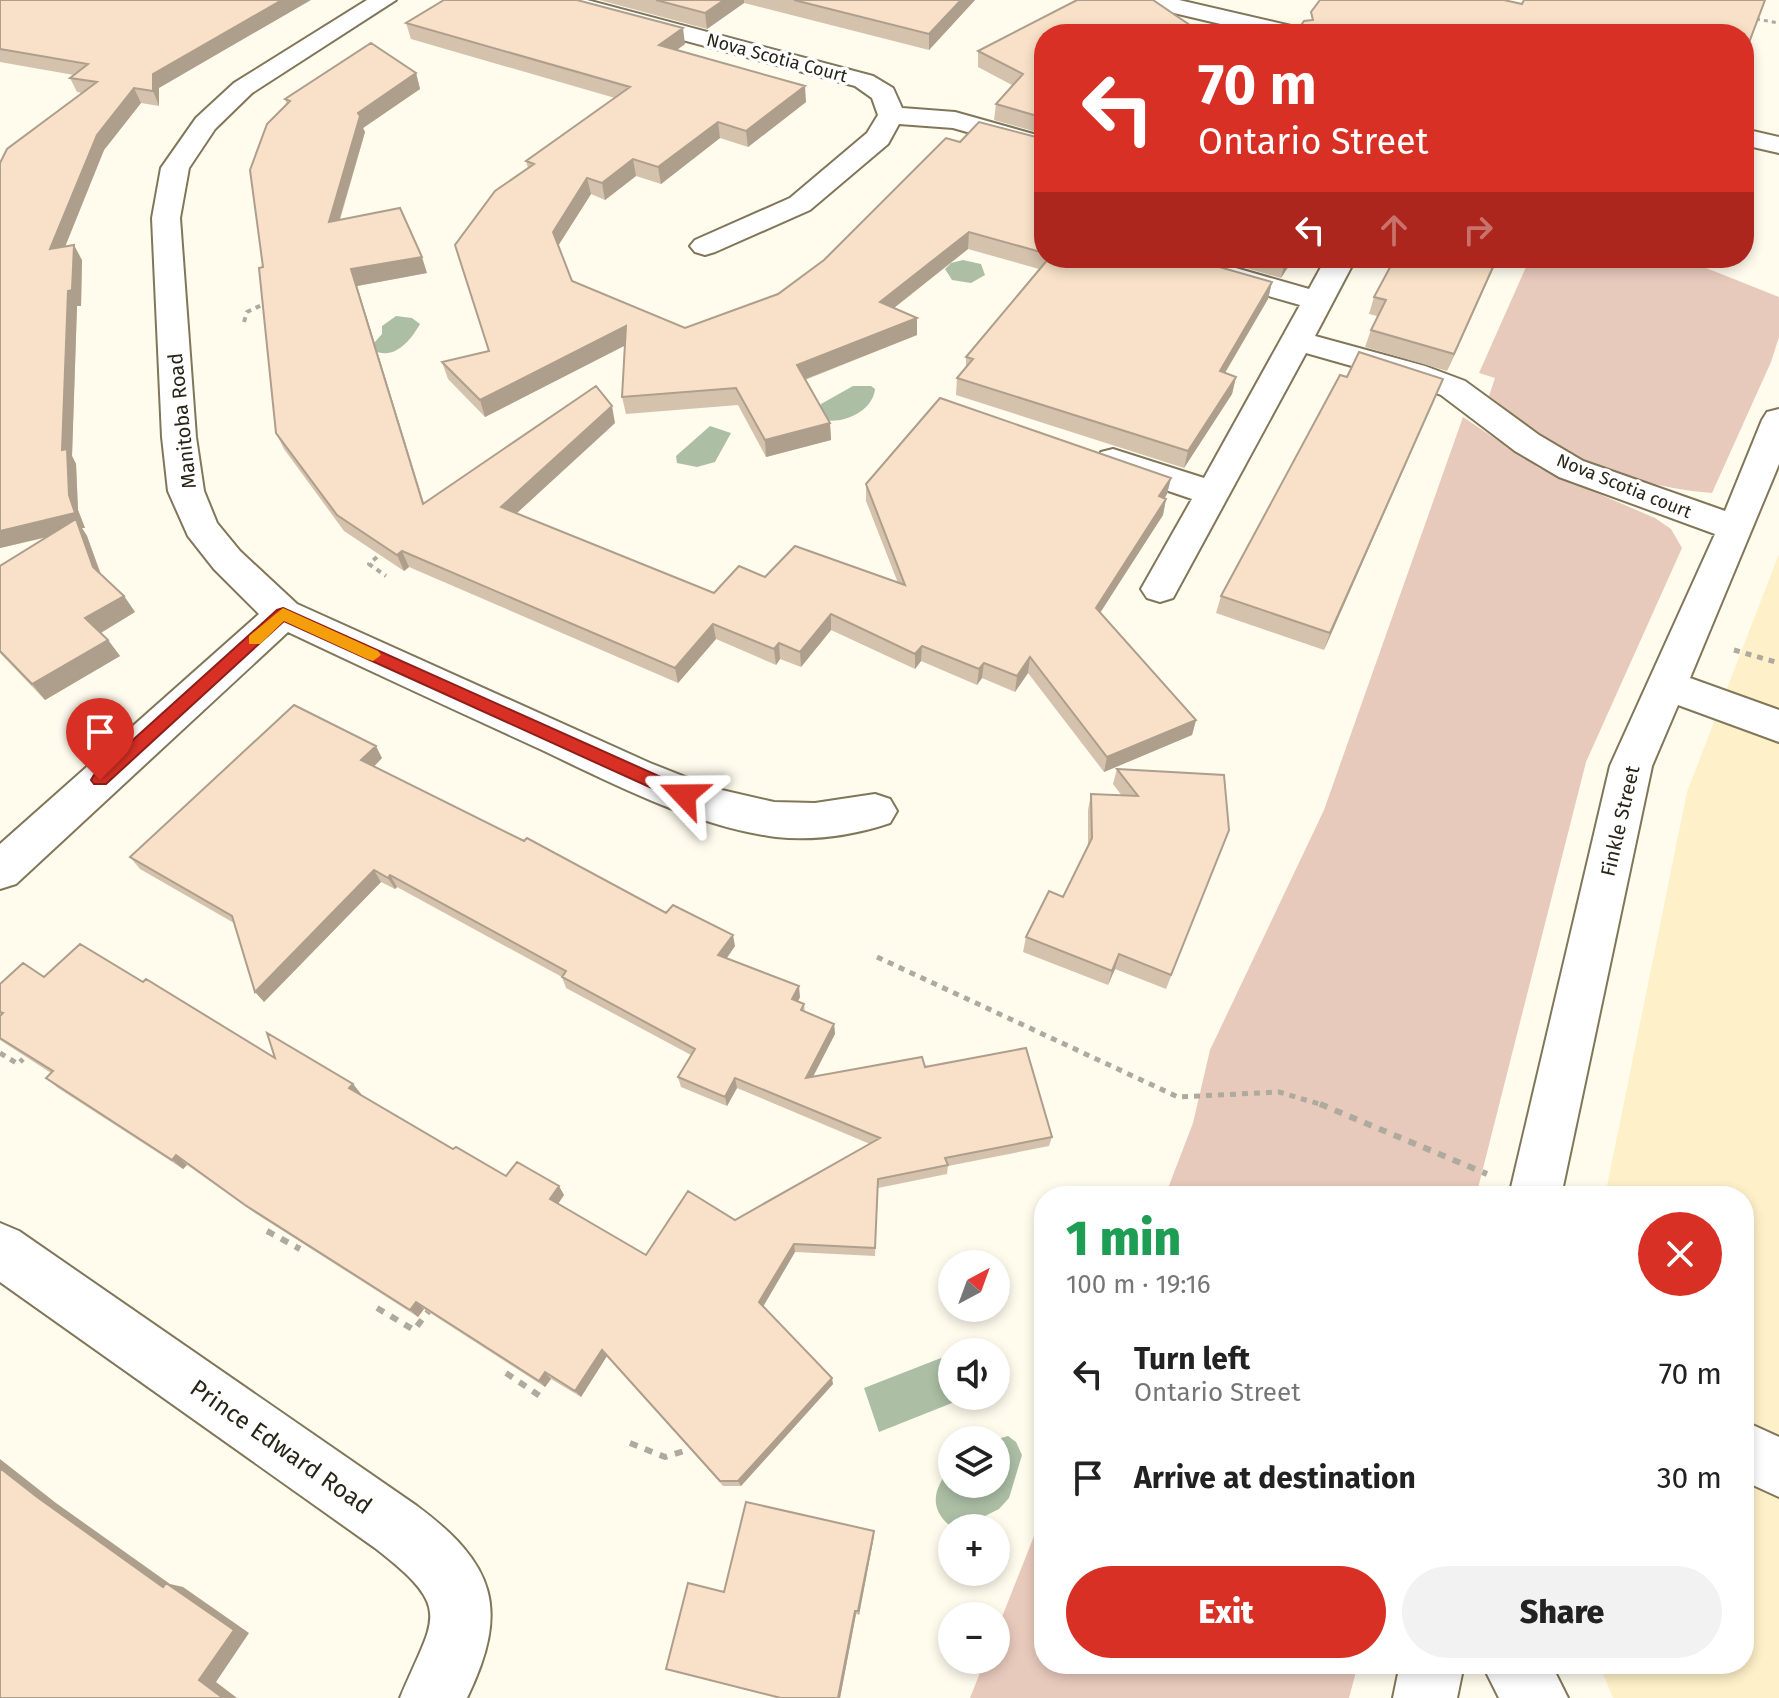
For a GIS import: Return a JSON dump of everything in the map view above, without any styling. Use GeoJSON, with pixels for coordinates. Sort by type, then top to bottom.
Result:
{"type":"FeatureCollection","features":[{"type":"Feature","properties":{"kind":"street","name":"Manitoba Road"},"geometry":{"type":"LineString","coordinates":[[384,0],[243,88],[190,142],[170,180],[167,234],[179,437],[186,491],[201,527],[227,560],[283,614],[684,795],[771,818],[797,821],[875,811]]}},
{"type":"Feature","properties":{"kind":"street","name":"Nova Scotia Court"},"geometry":{"type":"LineString","coordinates":[[559,0],[864,81],[884,94],[891,115]]}},
{"type":"Feature","properties":{"kind":"street"},"geometry":{"type":"LineString","coordinates":[[1148,0],[1252,24]]}},
{"type":"Feature","properties":{"kind":"street"},"geometry":{"type":"LineString","coordinates":[[705,246],[800,204],[878,138],[887,128],[891,115],[955,120],[1034,143]]}},
{"type":"Feature","properties":{"kind":"street"},"geometry":{"type":"LineString","coordinates":[[1754,139],[1779,145]]}},
{"type":"Feature","properties":{"kind":"street"},"geometry":{"type":"LineString","coordinates":[[1203,268],[1318,301]]}},
{"type":"Feature","properties":{"kind":"street"},"geometry":{"type":"LineString","coordinates":[[1160,589],[1336,268]]}},
{"type":"Feature","properties":{"kind":"street","name":"Nova Scotia court"},"geometry":{"type":"LineString","coordinates":[[1298,341],[1413,373],[1453,388],[1517,436],[1571,469],[1736,528]]}},
{"type":"Feature","properties":{"kind":"street","name":"Finkle Street"},"geometry":{"type":"LineString","coordinates":[[1537,1186],[1631,766],[1736,528],[1779,420]]}},
{"type":"Feature","properties":{"kind":"street"},"geometry":{"type":"LineString","coordinates":[[1077,448],[1213,494]]}},
{"type":"Feature","properties":{"kind":"street"},"geometry":{"type":"LineString","coordinates":[[0,871],[283,614]]}},
{"type":"Feature","properties":{"kind":"street"},"geometry":{"type":"LineString","coordinates":[[1666,685],[1779,726]]}},
{"type":"Feature","properties":{"kind":"street","name":"Prince Edward Road"},"geometry":{"type":"LineString","coordinates":[[0,1250],[396,1527],[449,1575],[458,1596],[461,1632],[451,1666],[432,1698]]}},
{"type":"Feature","properties":{"kind":"street"},"geometry":{"type":"LineString","coordinates":[[1754,1455],[1779,1468]]}},
{"type":"Feature","properties":{"kind":"street"},"geometry":{"type":"LineString","coordinates":[[1425,1698],[1430,1674]]}},
{"type":"Feature","properties":{"kind":"street"},"geometry":{"type":"LineString","coordinates":[[1520,1674],[1536,1698]]}},
{"type":"Feature","properties":{"kind":"path"},"geometry":{"type":"LineString","coordinates":[[1756,19],[1779,23]]}},
{"type":"Feature","properties":{"kind":"path"},"geometry":{"type":"LineString","coordinates":[[244,322],[247,312],[266,303]]}},
{"type":"Feature","properties":{"kind":"path"},"geometry":{"type":"LineString","coordinates":[[377,557],[369,564],[386,576]]}},
{"type":"Feature","properties":{"kind":"path"},"geometry":{"type":"LineString","coordinates":[[1734,650],[1779,663]]}},
{"type":"Feature","properties":{"kind":"path"},"geometry":{"type":"LineString","coordinates":[[877,957],[1178,1097],[1279,1092],[1325,1106],[1514,1186]]}},
{"type":"Feature","properties":{"kind":"path"},"geometry":{"type":"LineString","coordinates":[[0,1053],[18,1064],[23,1059]]}},
{"type":"Feature","properties":{"kind":"path"},"geometry":{"type":"LineString","coordinates":[[267,1231],[300,1249]]}},
{"type":"Feature","properties":{"kind":"path"},"geometry":{"type":"LineString","coordinates":[[377,1308],[414,1330],[439,1297]]}},
{"type":"Feature","properties":{"kind":"path"},"geometry":{"type":"LineString","coordinates":[[506,1373],[540,1396]]}},
{"type":"Feature","properties":{"kind":"path"},"geometry":{"type":"LineString","coordinates":[[630,1443],[665,1457],[684,1451]]}},
{"type":"Feature","properties":{"kind":"shaded area"},"geometry":{"type":"Polygon","coordinates":[[[963,260],[981,264],[985,275],[971,283],[952,280],[945,269],[951,263],[963,260]]]}},
{"type":"Feature","properties":{"kind":"shaded area"},"geometry":{"type":"Polygon","coordinates":[[[1526,268],[1706,268],[1779,297],[1779,337],[1771,362],[1712,493],[1652,484],[1577,456],[1532,429],[1489,396],[1495,378],[1479,373],[1526,268]]]}},
{"type":"Feature","properties":{"kind":"shaded area"},"geometry":{"type":"Polygon","coordinates":[[[396,316],[412,318],[420,324],[396,351],[375,351],[374,343],[382,334],[382,326],[396,316]]]}},
{"type":"Feature","properties":{"kind":"shaded area"},"geometry":{"type":"Polygon","coordinates":[[[853,386],[871,386],[875,389],[869,404],[848,418],[824,420],[817,410],[821,404],[853,386]]]}},
{"type":"Feature","properties":{"kind":"shaded area"},"geometry":{"type":"Polygon","coordinates":[[[1463,417],[1539,468],[1655,518],[1671,529],[1682,548],[1586,762],[1479,1186],[1169,1186],[1193,1123],[1210,1050],[1324,810],[1463,417]]]}},
{"type":"Feature","properties":{"kind":"shaded area"},"geometry":{"type":"Polygon","coordinates":[[[710,426],[731,433],[715,462],[697,467],[677,463],[676,456],[710,426]]]}},
{"type":"Feature","properties":{"kind":"shaded area"},"geometry":{"type":"Polygon","coordinates":[[[1779,554],[1779,1698],[1613,1698],[1603,1674],[1754,1674],[1754,1186],[1607,1186],[1687,792],[1779,554]]]}},
{"type":"Feature","properties":{"kind":"shaded area"},"geometry":{"type":"Polygon","coordinates":[[[938,1359],[938,1409],[879,1432],[864,1388],[938,1359]]]}},
{"type":"Feature","properties":{"kind":"shaded area"},"geometry":{"type":"Polygon","coordinates":[[[1010,1438],[1016,1442],[1022,1455],[1010,1495],[1010,1438]]]}},
{"type":"Feature","properties":{"kind":"shaded area"},"geometry":{"type":"Polygon","coordinates":[[[938,1490],[938,1498],[1009,1498],[989,1514],[940,1514],[936,1506],[938,1490]]]}},
{"type":"Feature","properties":{"kind":"shaded area"},"geometry":{"type":"Polygon","coordinates":[[[1034,1536],[1034,1674],[1355,1674],[1349,1698],[970,1698],[979,1674],[1010,1674],[1008,1602],[1034,1536]]]}},
{"type":"Feature","properties":{"kind":"building"},"geometry":{"type":"Polygon","coordinates":[[[0,0],[282,0],[153,74],[153,91],[134,88],[97,135],[50,249],[74,245],[72,290],[68,291],[62,450],[67,449],[69,495],[75,513],[0,531],[0,163],[7,149],[97,82],[70,78],[88,64],[0,49],[0,0]]]}},
{"type":"Feature","properties":{"kind":"building"},"geometry":{"type":"Polygon","coordinates":[[[444,0],[577,0],[683,28],[659,45],[805,86],[746,131],[718,122],[658,167],[633,159],[602,183],[587,178],[553,232],[572,281],[685,328],[778,294],[824,260],[946,138],[960,142],[979,122],[1034,136],[1034,250],[969,232],[880,302],[917,318],[797,365],[830,423],[765,440],[736,388],[622,397],[626,326],[480,400],[442,362],[489,351],[455,245],[495,191],[534,164],[526,161],[630,87],[406,23],[444,0]]]}},
{"type":"Feature","properties":{"kind":"building"},"geometry":{"type":"Polygon","coordinates":[[[656,0],[724,0],[705,13],[656,0]]]}},
{"type":"Feature","properties":{"kind":"building"},"geometry":{"type":"Polygon","coordinates":[[[794,0],[961,0],[929,34],[794,0]]]}},
{"type":"Feature","properties":{"kind":"building"},"geometry":{"type":"Polygon","coordinates":[[[1077,0],[1153,0],[1188,24],[1034,24],[1034,115],[996,104],[1023,74],[978,51],[1077,0]]]}},
{"type":"Feature","properties":{"kind":"building"},"geometry":{"type":"Polygon","coordinates":[[[1320,0],[1504,0],[1522,4],[1524,0],[1765,0],[1754,29],[1754,24],[1302,24],[1313,20],[1311,12],[1320,0]]]}},
{"type":"Feature","properties":{"kind":"building"},"geometry":{"type":"Polygon","coordinates":[[[371,43],[416,73],[358,113],[360,116],[329,222],[400,208],[422,257],[351,269],[423,504],[596,386],[612,406],[501,507],[714,593],[739,566],[765,577],[795,546],[905,585],[866,484],[940,398],[1171,478],[1159,496],[1166,499],[1096,608],[1196,720],[1107,757],[1030,657],[1017,676],[984,663],[979,669],[922,646],[915,654],[831,614],[800,652],[779,643],[774,649],[713,624],[675,668],[402,551],[397,555],[337,515],[276,433],[259,268],[263,267],[250,170],[267,124],[290,101],[285,99],[371,43]]]}},
{"type":"Feature","properties":{"kind":"building"},"geometry":{"type":"Polygon","coordinates":[[[1041,268],[1223,268],[1272,282],[1220,371],[1236,377],[1188,451],[957,378],[973,359],[966,357],[1041,268]]]}},
{"type":"Feature","properties":{"kind":"building"},"geometry":{"type":"Polygon","coordinates":[[[1390,268],[1493,268],[1454,354],[1371,330],[1386,300],[1374,297],[1390,268]]]}},
{"type":"Feature","properties":{"kind":"building"},"geometry":{"type":"Polygon","coordinates":[[[1359,352],[1443,379],[1330,633],[1221,596],[1340,375],[1347,377],[1359,352]]]}},
{"type":"Feature","properties":{"kind":"building"},"geometry":{"type":"Polygon","coordinates":[[[76,519],[93,567],[124,596],[85,618],[108,640],[32,684],[0,651],[0,566],[76,519]]]}},
{"type":"Feature","properties":{"kind":"building"},"geometry":{"type":"Polygon","coordinates":[[[294,705],[376,746],[361,760],[524,841],[527,838],[666,913],[673,905],[733,935],[718,955],[799,986],[792,999],[804,1004],[801,1010],[834,1024],[806,1078],[922,1057],[925,1067],[1026,1048],[1052,1137],[945,1158],[948,1165],[878,1179],[875,1248],[794,1244],[759,1302],[832,1378],[738,1481],[720,1481],[602,1350],[575,1391],[545,1372],[539,1381],[416,1302],[410,1310],[245,1205],[176,1155],[172,1160],[46,1078],[53,1071],[0,1038],[0,1016],[3,1013],[0,1012],[0,984],[23,963],[44,977],[80,944],[143,982],[146,979],[275,1058],[267,1033],[353,1084],[349,1088],[506,1176],[517,1162],[559,1186],[550,1199],[646,1255],[688,1191],[735,1220],[880,1138],[735,1078],[725,1097],[678,1077],[695,1049],[562,977],[566,971],[390,875],[388,878],[374,870],[255,992],[232,916],[130,857],[294,705]]]}},
{"type":"Feature","properties":{"kind":"building"},"geometry":{"type":"Polygon","coordinates":[[[1117,769],[1224,775],[1229,830],[1171,975],[1119,954],[1112,971],[1026,937],[1049,891],[1063,897],[1092,838],[1091,794],[1138,796],[1117,769]]]}},
{"type":"Feature","properties":{"kind":"building"},"geometry":{"type":"Polygon","coordinates":[[[0,1468],[163,1587],[166,1583],[234,1630],[199,1680],[223,1698],[0,1698],[0,1468]]]}},
{"type":"Feature","properties":{"kind":"building"},"geometry":{"type":"Polygon","coordinates":[[[746,1502],[874,1531],[838,1698],[781,1698],[666,1669],[688,1583],[724,1592],[746,1502]]]}},
{"type":"Feature","properties":{"kind":"slow traffic"},"geometry":{"type":"LineString","coordinates":[[254,640],[283,614],[373,655]]}},
{"type":"Feature","properties":{"kind":"route"},"geometry":{"type":"LineString","coordinates":[[100,780],[283,614],[684,795]]}}]}
